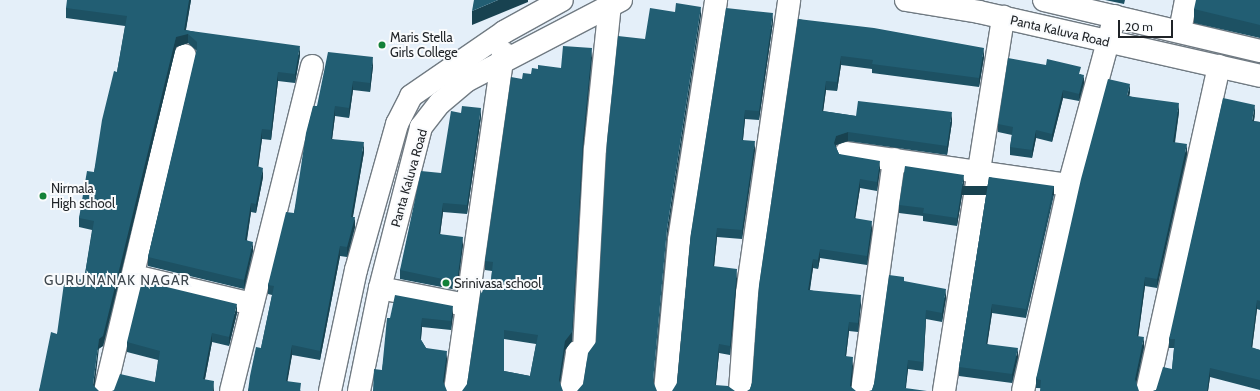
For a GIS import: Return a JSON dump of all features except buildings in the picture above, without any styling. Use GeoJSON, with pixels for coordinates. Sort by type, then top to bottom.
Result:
{"type":"FeatureCollection","features":[{"type":"Feature","properties":{"kind":"street","name":"Panta Kaluva Road"},"geometry":{"type":"LineString","coordinates":[[330,391],[356,270],[397,124],[411,96],[504,32],[562,0]]}},
{"type":"Feature","properties":{"kind":"street"},"geometry":{"type":"LineString","coordinates":[[665,391],[679,240],[716,0]]}},
{"type":"Feature","properties":{"kind":"street"},"geometry":{"type":"LineString","coordinates":[[740,391],[747,293],[789,0]]}},
{"type":"Feature","properties":{"kind":"street","name":"Panta Kaluva Road"},"geometry":{"type":"LineString","coordinates":[[906,0],[1003,17],[1106,42],[1260,76]]}},
{"type":"Feature","properties":{"kind":"street","name":"Panta Kaluva Road"},"geometry":{"type":"LineString","coordinates":[[1044,0],[1260,51]]}},
{"type":"Feature","properties":{"kind":"street"},"geometry":{"type":"LineString","coordinates":[[1180,31],[1186,0]]}},
{"type":"Feature","properties":{"kind":"street","name":"Panta Kaluva Road"},"geometry":{"type":"LineString","coordinates":[[359,391],[380,288],[421,128],[440,103],[466,81],[615,2]]}},
{"type":"Feature","properties":{"kind":"street"},"geometry":{"type":"LineString","coordinates":[[572,391],[577,352],[584,350],[595,149],[615,2]]}},
{"type":"Feature","properties":{"kind":"street"},"geometry":{"type":"LineString","coordinates":[[1023,391],[1069,185],[1106,42],[1115,16]]}},
{"type":"Feature","properties":{"kind":"street"},"geometry":{"type":"LineString","coordinates":[[944,391],[1003,17]]}},
{"type":"Feature","properties":{"kind":"street"},"geometry":{"type":"LineString","coordinates":[[455,391],[466,305],[503,61],[504,32]]}},
{"type":"Feature","properties":{"kind":"street"},"geometry":{"type":"LineString","coordinates":[[105,391],[134,276],[185,55]]}},
{"type":"Feature","properties":{"kind":"street"},"geometry":{"type":"LineString","coordinates":[[231,391],[312,66]]}},
{"type":"Feature","properties":{"kind":"street"},"geometry":{"type":"LineString","coordinates":[[1147,391],[1219,66]]}},
{"type":"Feature","properties":{"kind":"street"},"geometry":{"type":"LineString","coordinates":[[846,153],[1069,185]]}},
{"type":"Feature","properties":{"kind":"street"},"geometry":{"type":"LineString","coordinates":[[862,391],[894,159]]}},
{"type":"Feature","properties":{"kind":"street"},"geometry":{"type":"LineString","coordinates":[[134,276],[252,304]]}},
{"type":"Feature","properties":{"kind":"street"},"geometry":{"type":"LineString","coordinates":[[380,288],[466,305]]}},
{"type":"Feature","properties":{"kind":"place","name":"Maris Stella Girls College"},"geometry":{"type":"Point","coordinates":[382,45]}},
{"type":"Feature","properties":{"kind":"place","name":"Nirmala High school"},"geometry":{"type":"Point","coordinates":[43,196]}},
{"type":"Feature","properties":{"kind":"place","name":"Srinivasa school"},"geometry":{"type":"Point","coordinates":[446,283]}},
{"type":"Feature","properties":{"kind":"district","name":"GURUNANAK NAGAR"},"geometry":{"type":"Point","coordinates":[117,280]}}]}
